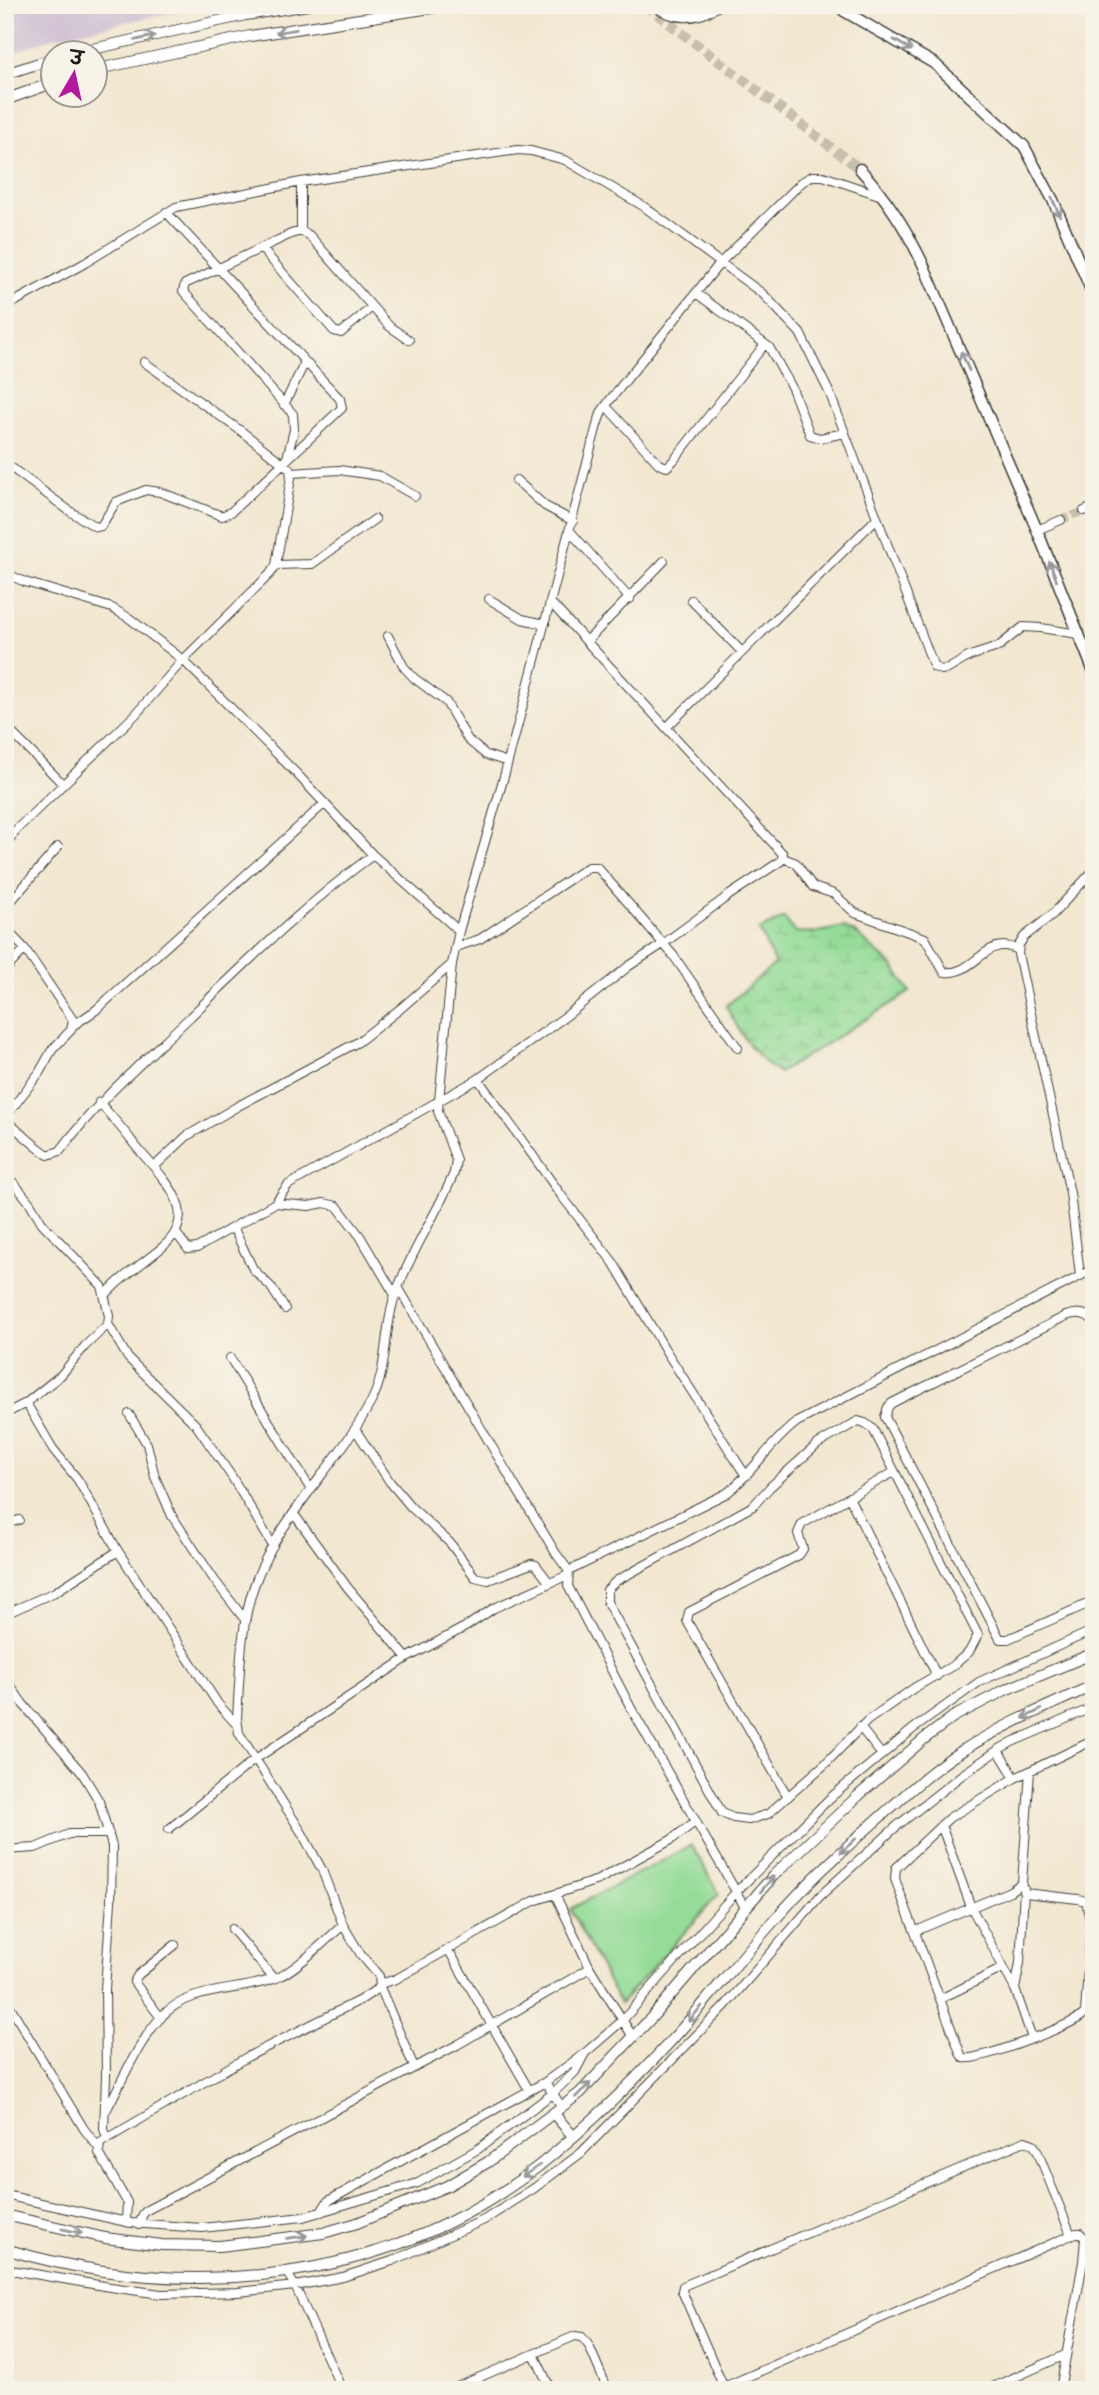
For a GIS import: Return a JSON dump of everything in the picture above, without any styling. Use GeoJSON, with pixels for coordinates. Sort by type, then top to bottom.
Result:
{"type":"FeatureCollection","features":[{"type":"Feature","properties":{"kind":"main road"},"geometry":{"type":"LineString","coordinates":[[844,11],[935,64],[1024,146],[1053,200],[1094,296]]}},
{"type":"Feature","properties":{"kind":"main road"},"geometry":{"type":"LineString","coordinates":[[860,169],[885,197],[906,228],[923,264],[1037,530],[1094,672]]}},
{"type":"Feature","properties":{"kind":"street"},"geometry":{"type":"LineString","coordinates":[[108,46],[246,15],[308,5]]}},
{"type":"Feature","properties":{"kind":"street"},"geometry":{"type":"LineString","coordinates":[[108,68],[250,36],[450,5]]}},
{"type":"Feature","properties":{"kind":"street"},"geometry":{"type":"LineString","coordinates":[[654,5],[669,15],[686,17],[702,15],[718,5]]}},
{"type":"Feature","properties":{"kind":"street"},"geometry":{"type":"LineString","coordinates":[[5,74],[38,64]]}},
{"type":"Feature","properties":{"kind":"street"},"geometry":{"type":"LineString","coordinates":[[5,100],[38,88]]}},
{"type":"Feature","properties":{"kind":"street"},"geometry":{"type":"LineString","coordinates":[[5,307],[85,263],[166,212],[186,204],[301,182],[468,157],[531,151],[565,160],[643,206],[768,299],[800,333],[830,394],[934,667],[948,669],[970,656],[998,647],[1024,627],[1078,634]]}},
{"type":"Feature","properties":{"kind":"street"},"geometry":{"type":"LineString","coordinates":[[237,1725],[246,1621],[253,1588],[273,1546],[355,1429],[374,1395],[397,1291],[456,1167],[456,1160],[439,1118],[438,1102],[452,964],[597,425],[606,406],[720,263],[802,183],[812,176],[823,176],[885,197]]}},
{"type":"Feature","properties":{"kind":"street"},"geometry":{"type":"LineString","coordinates":[[301,182],[302,231]]}},
{"type":"Feature","properties":{"kind":"street"},"geometry":{"type":"LineString","coordinates":[[5,463],[71,512],[96,527],[104,523],[116,502],[146,490],[160,492],[215,514],[226,515],[342,408],[341,399],[166,212]]}},
{"type":"Feature","properties":{"kind":"street"},"geometry":{"type":"LineString","coordinates":[[285,460],[295,423],[293,414],[183,291],[185,284],[290,234],[302,231],[309,235],[394,331],[409,340]]}},
{"type":"Feature","properties":{"kind":"street"},"geometry":{"type":"LineString","coordinates":[[261,248],[334,331],[341,333],[372,307]]}},
{"type":"Feature","properties":{"kind":"street"},"geometry":{"type":"LineString","coordinates":[[696,293],[772,352],[792,388],[810,435],[820,438],[845,433]]}},
{"type":"Feature","properties":{"kind":"street"},"geometry":{"type":"LineString","coordinates":[[606,406],[659,464],[667,467],[765,344]]}},
{"type":"Feature","properties":{"kind":"street"},"geometry":{"type":"LineString","coordinates":[[5,845],[17,829],[136,714],[183,660],[276,565],[284,531],[291,473],[285,460],[144,362]]}},
{"type":"Feature","properties":{"kind":"street"},"geometry":{"type":"LineString","coordinates":[[284,405],[305,362]]}},
{"type":"Feature","properties":{"kind":"street"},"geometry":{"type":"LineString","coordinates":[[291,473],[339,470],[380,476],[415,496]]}},
{"type":"Feature","properties":{"kind":"street"},"geometry":{"type":"LineString","coordinates":[[516,480],[549,509],[573,521]]}},
{"type":"Feature","properties":{"kind":"street"},"geometry":{"type":"LineString","coordinates":[[1084,511],[1094,507]]}},
{"type":"Feature","properties":{"kind":"street"},"geometry":{"type":"LineString","coordinates":[[276,565],[307,566],[316,563],[375,519]]}},
{"type":"Feature","properties":{"kind":"street"},"geometry":{"type":"LineString","coordinates":[[667,727],[876,519]]}},
{"type":"Feature","properties":{"kind":"street"},"geometry":{"type":"LineString","coordinates":[[1037,530],[1061,520]]}},
{"type":"Feature","properties":{"kind":"street"},"geometry":{"type":"LineString","coordinates":[[570,531],[630,599]]}},
{"type":"Feature","properties":{"kind":"street"},"geometry":{"type":"LineString","coordinates":[[587,641],[664,561]]}},
{"type":"Feature","properties":{"kind":"street"},"geometry":{"type":"LineString","coordinates":[[5,573],[24,582],[112,608],[130,618],[183,660],[373,855],[459,931]]}},
{"type":"Feature","properties":{"kind":"street"},"geometry":{"type":"LineString","coordinates":[[489,599],[522,619],[545,624]]}},
{"type":"Feature","properties":{"kind":"street"},"geometry":{"type":"LineString","coordinates":[[691,600],[742,652]]}},
{"type":"Feature","properties":{"kind":"street"},"geometry":{"type":"LineString","coordinates":[[550,602],[730,798],[782,850],[783,858]]}},
{"type":"Feature","properties":{"kind":"street"},"geometry":{"type":"LineString","coordinates":[[388,636],[404,667],[414,678],[444,699],[468,740],[486,755],[508,762]]}},
{"type":"Feature","properties":{"kind":"street"},"geometry":{"type":"LineString","coordinates":[[5,726],[63,784]]}},
{"type":"Feature","properties":{"kind":"street"},"geometry":{"type":"LineString","coordinates":[[324,803],[96,1010],[74,1025],[52,1050],[6,1119],[48,1155],[60,1151],[99,1102],[285,925],[373,855]]}},
{"type":"Feature","properties":{"kind":"street"},"geometry":{"type":"LineString","coordinates":[[5,908],[58,847]]}},
{"type":"Feature","properties":{"kind":"street"},"geometry":{"type":"LineString","coordinates":[[176,1233],[184,1247],[191,1250],[275,1203],[288,1185],[478,1079],[566,1016],[629,966],[783,858]]}},
{"type":"Feature","properties":{"kind":"street"},"geometry":{"type":"LineString","coordinates":[[783,858],[796,863],[813,887],[834,894],[855,913],[925,938],[944,972],[967,967],[996,946],[1008,945],[1018,950]]}},
{"type":"Feature","properties":{"kind":"street"},"geometry":{"type":"LineString","coordinates":[[456,947],[480,939],[593,866],[601,869],[680,964],[738,1048]]}},
{"type":"Feature","properties":{"kind":"street"},"geometry":{"type":"LineString","coordinates":[[1080,1275],[1070,1194],[1018,950],[1024,937],[1053,914],[1094,870]]}},
{"type":"Feature","properties":{"kind":"street"},"geometry":{"type":"LineString","coordinates":[[5,928],[25,949],[74,1025]]}},
{"type":"Feature","properties":{"kind":"street"},"geometry":{"type":"LineString","coordinates":[[5,970],[25,949]]}},
{"type":"Feature","properties":{"kind":"street"},"geometry":{"type":"LineString","coordinates":[[155,1166],[187,1136],[358,1042],[452,964]]}},
{"type":"Feature","properties":{"kind":"street"},"geometry":{"type":"LineString","coordinates":[[478,1079],[613,1262],[746,1476]]}},
{"type":"Feature","properties":{"kind":"street"},"geometry":{"type":"LineString","coordinates":[[99,1102],[155,1166],[172,1189],[180,1210],[176,1233],[105,1296]]}},
{"type":"Feature","properties":{"kind":"street"},"geometry":{"type":"LineString","coordinates":[[15,1183],[42,1223],[99,1282],[109,1312],[108,1324],[128,1359],[196,1425],[232,1476],[273,1546]]}},
{"type":"Feature","properties":{"kind":"street"},"geometry":{"type":"LineString","coordinates":[[275,1203],[309,1206],[324,1203],[337,1206],[397,1291],[569,1573],[568,1586],[625,1698],[746,1909]]}},
{"type":"Feature","properties":{"kind":"street"},"geometry":{"type":"LineString","coordinates":[[233,1227],[253,1269],[271,1287],[285,1309]]}},
{"type":"Feature","properties":{"kind":"street"},"geometry":{"type":"LineString","coordinates":[[169,1829],[254,1760],[407,1658],[467,1626],[494,1608],[727,1493],[797,1422],[1094,1269]]}},
{"type":"Feature","properties":{"kind":"street"},"geometry":{"type":"LineString","coordinates":[[1094,1322],[1089,1315],[1066,1315],[892,1403],[885,1417],[1000,1639],[1008,1639],[1094,1601]]}},
{"type":"Feature","properties":{"kind":"street"},"geometry":{"type":"LineString","coordinates":[[5,1414],[26,1403],[61,1375],[108,1324]]}},
{"type":"Feature","properties":{"kind":"street"},"geometry":{"type":"LineString","coordinates":[[230,1358],[311,1490]]}},
{"type":"Feature","properties":{"kind":"street"},"geometry":{"type":"LineString","coordinates":[[26,1403],[53,1450],[79,1480],[118,1551],[218,1704],[237,1725],[254,1760],[302,1833],[322,1870],[343,1925],[361,1955],[377,1971],[380,1986],[414,2067]]}},
{"type":"Feature","properties":{"kind":"street"},"geometry":{"type":"LineString","coordinates":[[129,1414],[148,1444],[156,1477],[172,1516],[215,1581],[246,1621]]}},
{"type":"Feature","properties":{"kind":"street"},"geometry":{"type":"LineString","coordinates":[[852,1423],[865,1423],[873,1429],[894,1472],[978,1635],[969,1652],[954,1665],[914,1688],[860,1727],[825,1764],[768,1814],[755,1819],[733,1818],[722,1813],[607,1602],[607,1590],[616,1581],[753,1506],[818,1444],[852,1423]]}},
{"type":"Feature","properties":{"kind":"street"},"geometry":{"type":"LineString","coordinates":[[355,1429],[390,1482],[411,1507],[450,1543],[475,1577],[488,1580],[531,1564],[536,1565],[549,1583]]}},
{"type":"Feature","properties":{"kind":"street"},"geometry":{"type":"LineString","coordinates":[[788,1797],[686,1617],[689,1612],[799,1555],[803,1549],[798,1533],[802,1524],[894,1472]]}},
{"type":"Feature","properties":{"kind":"street"},"geometry":{"type":"LineString","coordinates":[[849,1497],[937,1676]]}},
{"type":"Feature","properties":{"kind":"street"},"geometry":{"type":"LineString","coordinates":[[294,1514],[348,1588],[407,1658]]}},
{"type":"Feature","properties":{"kind":"street"},"geometry":{"type":"LineString","coordinates":[[5,1524],[19,1520]]}},
{"type":"Feature","properties":{"kind":"street"},"geometry":{"type":"LineString","coordinates":[[5,1615],[55,1592],[118,1551]]}},
{"type":"Feature","properties":{"kind":"street"},"geometry":{"type":"LineString","coordinates":[[321,2212],[328,2201],[545,2082],[585,2053],[622,2021],[736,1892],[830,1798],[913,1729],[979,1682],[1094,1630]]}},
{"type":"Feature","properties":{"kind":"street"},"geometry":{"type":"LineString","coordinates":[[5,2215],[95,2236],[162,2245],[220,2246],[323,2233],[348,2227],[438,2191],[488,2162],[580,2093],[633,2037],[773,1876],[811,1838],[924,1739],[953,1717],[1005,1690],[1094,1653]]}},
{"type":"Feature","properties":{"kind":"street"},"geometry":{"type":"LineString","coordinates":[[5,1678],[23,1704],[82,1773],[99,1801],[113,1855],[105,1989],[104,2129],[107,2138]]}},
{"type":"Feature","properties":{"kind":"street"},"geometry":{"type":"LineString","coordinates":[[5,2249],[107,2273],[157,2278],[216,2279],[287,2273],[359,2259],[451,2221],[539,2166],[587,2125],[683,2028],[818,1874],[899,1801],[964,1749],[1094,1685]]}},
{"type":"Feature","properties":{"kind":"street"},"geometry":{"type":"LineString","coordinates":[[5,2269],[161,2294],[238,2292],[295,2286],[343,2277],[414,2252],[484,2220],[533,2189],[581,2152],[725,2006],[820,1896],[917,1809],[1013,1742],[1094,1707]]}},
{"type":"Feature","properties":{"kind":"street"},"geometry":{"type":"LineString","coordinates":[[860,1727],[882,1755]]}},
{"type":"Feature","properties":{"kind":"street"},"geometry":{"type":"LineString","coordinates":[[1025,1893],[1082,1900],[1087,1905],[1090,1918],[1085,2013],[1077,2021],[1032,2038],[975,2059],[964,2058],[895,1873],[901,1861],[949,1818],[1015,1778],[1094,1740]]}},
{"type":"Feature","properties":{"kind":"street"},"geometry":{"type":"LineString","coordinates":[[998,1751],[1015,1778]]}},
{"type":"Feature","properties":{"kind":"street"},"geometry":{"type":"LineString","coordinates":[[1014,1989],[1020,1963],[1025,1893],[1022,1883],[1030,1771]]}},
{"type":"Feature","properties":{"kind":"street"},"geometry":{"type":"LineString","coordinates":[[98,2147],[107,2138],[247,2057],[362,1999],[380,1986],[534,1901],[598,1880],[671,1840],[696,1821]]}},
{"type":"Feature","properties":{"kind":"street"},"geometry":{"type":"LineString","coordinates":[[941,1825],[971,1907],[1014,1989],[1032,2038]]}},
{"type":"Feature","properties":{"kind":"street"},"geometry":{"type":"LineString","coordinates":[[5,1850],[35,1848],[69,1834],[108,1833]]}},
{"type":"Feature","properties":{"kind":"street"},"geometry":{"type":"LineString","coordinates":[[916,1931],[1010,1891],[1022,1883]]}},
{"type":"Feature","properties":{"kind":"street"},"geometry":{"type":"LineString","coordinates":[[555,1894],[590,1968],[633,2037]]}},
{"type":"Feature","properties":{"kind":"street"},"geometry":{"type":"LineString","coordinates":[[106,2112],[161,2018],[180,2004],[214,1990],[255,1985],[282,1975],[343,1925]]}},
{"type":"Feature","properties":{"kind":"street"},"geometry":{"type":"LineString","coordinates":[[232,1928],[274,1979]]}},
{"type":"Feature","properties":{"kind":"street"},"geometry":{"type":"LineString","coordinates":[[161,2018],[134,1982],[138,1975],[175,1944]]}},
{"type":"Feature","properties":{"kind":"street"},"geometry":{"type":"LineString","coordinates":[[448,1949],[529,2090]]}},
{"type":"Feature","properties":{"kind":"street"},"geometry":{"type":"LineString","coordinates":[[139,2225],[147,2210],[414,2067],[590,1968]]}},
{"type":"Feature","properties":{"kind":"street"},"geometry":{"type":"LineString","coordinates":[[940,1999],[1003,1968]]}},
{"type":"Feature","properties":{"kind":"street"},"geometry":{"type":"LineString","coordinates":[[5,1998],[84,2129],[98,2147],[128,2202],[126,2222]]}},
{"type":"Feature","properties":{"kind":"street"},"geometry":{"type":"LineString","coordinates":[[5,2195],[139,2225],[202,2228],[294,2218],[321,2212],[418,2183],[478,2149],[552,2094],[575,2072],[585,2053]]}},
{"type":"Feature","properties":{"kind":"street"},"geometry":{"type":"LineString","coordinates":[[545,2082],[573,2136]]}},
{"type":"Feature","properties":{"kind":"street"},"geometry":{"type":"LineString","coordinates":[[1060,2390],[1083,2262],[1085,2238],[1080,2233],[725,2388],[682,2291],[683,2286],[1025,2141],[1033,2144],[1037,2150],[1071,2235]]}},
{"type":"Feature","properties":{"kind":"street"},"geometry":{"type":"LineString","coordinates":[[409,2240],[414,2252]]}},
{"type":"Feature","properties":{"kind":"street"},"geometry":{"type":"LineString","coordinates":[[287,2273],[342,2390]]}},
{"type":"Feature","properties":{"kind":"street"},"geometry":{"type":"LineString","coordinates":[[450,2390],[575,2336],[582,2337],[589,2346],[608,2390]]}},
{"type":"Feature","properties":{"kind":"street"},"geometry":{"type":"LineString","coordinates":[[534,2354],[551,2390]]}},
{"type":"Feature","properties":{"kind":"street"},"geometry":{"type":"LineString","coordinates":[[986,2390],[1065,2356]]}},
{"type":"Feature","properties":{"kind":"shaded area"},"geometry":{"type":"Polygon","coordinates":[[[5,5],[209,5],[51,38],[38,38],[38,43],[5,56],[5,5]]]}},
{"type":"Feature","properties":{"kind":"green space"},"geometry":{"type":"Polygon","coordinates":[[[784,918],[795,932],[814,933],[843,927],[857,934],[893,966],[910,992],[779,1073],[748,1043],[726,1006],[775,964],[759,930],[784,918]]]}},
{"type":"Feature","properties":{"kind":"green space"},"geometry":{"type":"Polygon","coordinates":[[[692,1845],[719,1894],[620,2004],[570,1909],[692,1845]]]}},
{"type":"Feature","properties":{"kind":"tunnel"},"geometry":{"type":"LineString","coordinates":[[645,5],[860,169]]}},
{"type":"Feature","properties":{"kind":"tunnel"},"geometry":{"type":"LineString","coordinates":[[1061,520],[1084,511]]}}]}
